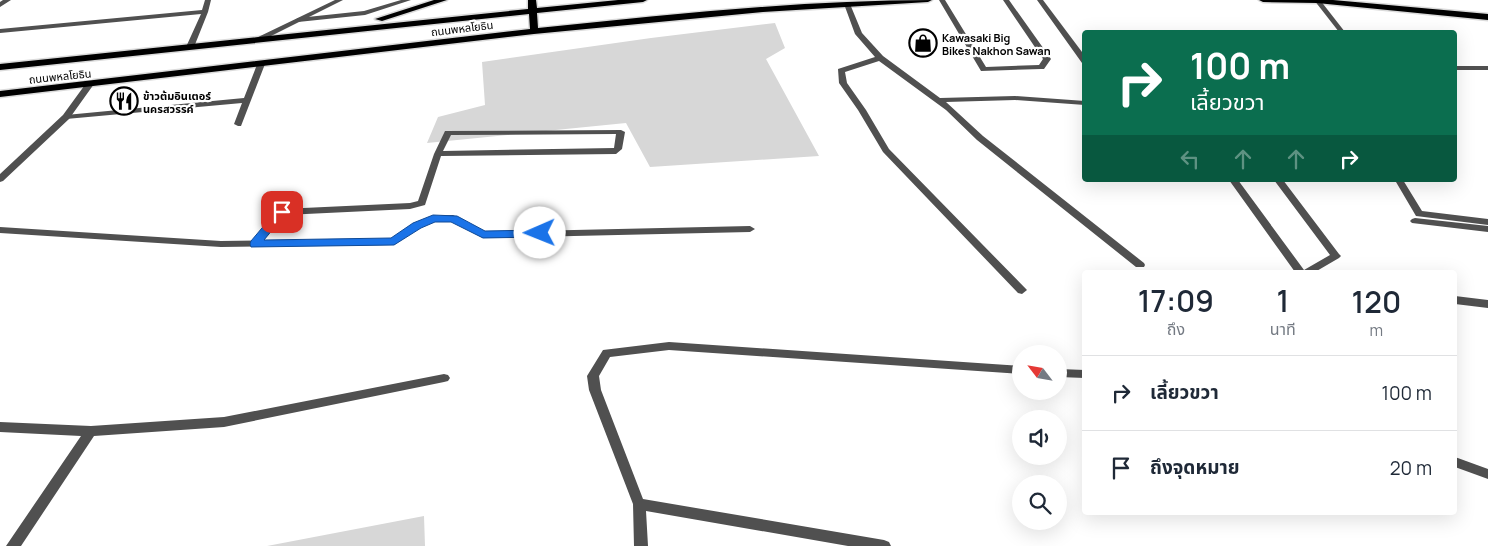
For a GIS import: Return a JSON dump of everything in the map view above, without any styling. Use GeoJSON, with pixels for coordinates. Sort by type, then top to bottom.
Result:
{"type":"FeatureCollection","features":[{"type":"Feature","properties":{"kind":"main road"},"geometry":{"type":"LineString","coordinates":[[328,31],[404,13],[443,0]]}},
{"type":"Feature","properties":{"kind":"main road"},"geometry":{"type":"LineString","coordinates":[[532,0],[534,31]]}},
{"type":"Feature","properties":{"kind":"main road","name":"ถนนพหลโยธิน"},"geometry":{"type":"LineString","coordinates":[[0,94],[534,31],[570,14],[643,0]]}},
{"type":"Feature","properties":{"kind":"main road","name":"ถนนพหลโยธิน"},"geometry":{"type":"LineString","coordinates":[[0,67],[533,10],[570,14],[763,9],[928,0]]}},
{"type":"Feature","properties":{"kind":"main road"},"geometry":{"type":"LineString","coordinates":[[1262,0],[1317,2],[1488,17]]}},
{"type":"Feature","properties":{"kind":"street"},"geometry":{"type":"LineString","coordinates":[[0,5],[8,0]]}},
{"type":"Feature","properties":{"kind":"street"},"geometry":{"type":"LineString","coordinates":[[190,47],[208,0]]}},
{"type":"Feature","properties":{"kind":"street"},"geometry":{"type":"LineString","coordinates":[[256,40],[340,0]]}},
{"type":"Feature","properties":{"kind":"street"},"geometry":{"type":"LineString","coordinates":[[298,20],[365,14],[408,0]]}},
{"type":"Feature","properties":{"kind":"street"},"geometry":{"type":"LineString","coordinates":[[942,0],[984,69],[1041,67],[1047,59],[1006,0]]}},
{"type":"Feature","properties":{"kind":"street"},"geometry":{"type":"LineString","coordinates":[[1040,0],[1082,57]]}},
{"type":"Feature","properties":{"kind":"street"},"geometry":{"type":"LineString","coordinates":[[1317,2],[1340,30]]}},
{"type":"Feature","properties":{"kind":"street"},"geometry":{"type":"LineString","coordinates":[[847,4],[859,34],[880,58],[938,100],[980,138],[1140,265]]}},
{"type":"Feature","properties":{"kind":"street"},"geometry":{"type":"LineString","coordinates":[[0,32],[205,12]]}},
{"type":"Feature","properties":{"kind":"street"},"geometry":{"type":"LineString","coordinates":[[880,58],[841,71],[843,83],[886,150],[1022,290]]}},
{"type":"Feature","properties":{"kind":"street"},"geometry":{"type":"LineString","coordinates":[[238,124],[261,64]]}},
{"type":"Feature","properties":{"kind":"street"},"geometry":{"type":"LineString","coordinates":[[1457,68],[1488,68]]}},
{"type":"Feature","properties":{"kind":"street"},"geometry":{"type":"LineString","coordinates":[[0,179],[66,117],[90,84]]}},
{"type":"Feature","properties":{"kind":"street"},"geometry":{"type":"LineString","coordinates":[[938,100],[1015,98],[1082,103]]}},
{"type":"Feature","properties":{"kind":"street"},"geometry":{"type":"LineString","coordinates":[[66,117],[247,100]]}},
{"type":"Feature","properties":{"kind":"street"},"geometry":{"type":"LineString","coordinates":[[255,244],[282,212],[410,206],[422,203],[438,154],[448,133],[621,132],[616,151],[438,154]]}},
{"type":"Feature","properties":{"kind":"street"},"geometry":{"type":"LineString","coordinates":[[1234,182],[1299,270]]}},
{"type":"Feature","properties":{"kind":"street"},"geometry":{"type":"LineString","coordinates":[[1280,182],[1336,256],[1312,270]]}},
{"type":"Feature","properties":{"kind":"street"},"geometry":{"type":"LineString","coordinates":[[1401,182],[1420,214],[1488,222]]}},
{"type":"Feature","properties":{"kind":"street"},"geometry":{"type":"LineString","coordinates":[[0,230],[221,244],[255,244],[394,242],[417,225],[433,219],[443,218],[453,218],[483,234],[750,229]]}},
{"type":"Feature","properties":{"kind":"street"},"geometry":{"type":"LineString","coordinates":[[1415,221],[1488,229]]}},
{"type":"Feature","properties":{"kind":"street"},"geometry":{"type":"LineString","coordinates":[[1457,300],[1488,304]]}},
{"type":"Feature","properties":{"kind":"street"},"geometry":{"type":"LineString","coordinates":[[641,546],[638,504],[595,390],[593,376],[607,353],[669,346],[1012,369]]}},
{"type":"Feature","properties":{"kind":"street"},"geometry":{"type":"LineString","coordinates":[[1068,373],[1082,374]]}},
{"type":"Feature","properties":{"kind":"street"},"geometry":{"type":"LineString","coordinates":[[0,427],[91,431],[224,422],[444,378]]}},
{"type":"Feature","properties":{"kind":"street"},"geometry":{"type":"LineString","coordinates":[[13,546],[91,431]]}},
{"type":"Feature","properties":{"kind":"street"},"geometry":{"type":"LineString","coordinates":[[1457,463],[1488,474]]}},
{"type":"Feature","properties":{"kind":"street"},"geometry":{"type":"LineString","coordinates":[[638,504],[884,546]]}},
{"type":"Feature","properties":{"kind":"shaded area"},"geometry":{"type":"Polygon","coordinates":[[[775,23],[785,48],[766,59],[819,156],[650,167],[626,123],[427,143],[438,117],[485,105],[482,62],[775,23]]]}},
{"type":"Feature","properties":{"kind":"shaded area"},"geometry":{"type":"Polygon","coordinates":[[[424,516],[425,546],[267,546],[424,516]]]}},
{"type":"Feature","properties":{"kind":"place","name":"Kawasaki Big Bikes Nakhon Sawan"},"geometry":{"type":"Point","coordinates":[923,43]}},
{"type":"Feature","properties":{"kind":"place","name":"ข้าวต้มอินเตอร์ นครสวรรค์"},"geometry":{"type":"Point","coordinates":[124,101]}},
{"type":"Feature","properties":{"kind":"route"},"geometry":{"type":"LineString","coordinates":[[282,212],[272,221],[255,244],[394,242],[417,225],[433,219],[453,218],[483,234],[540,233]]}}]}
